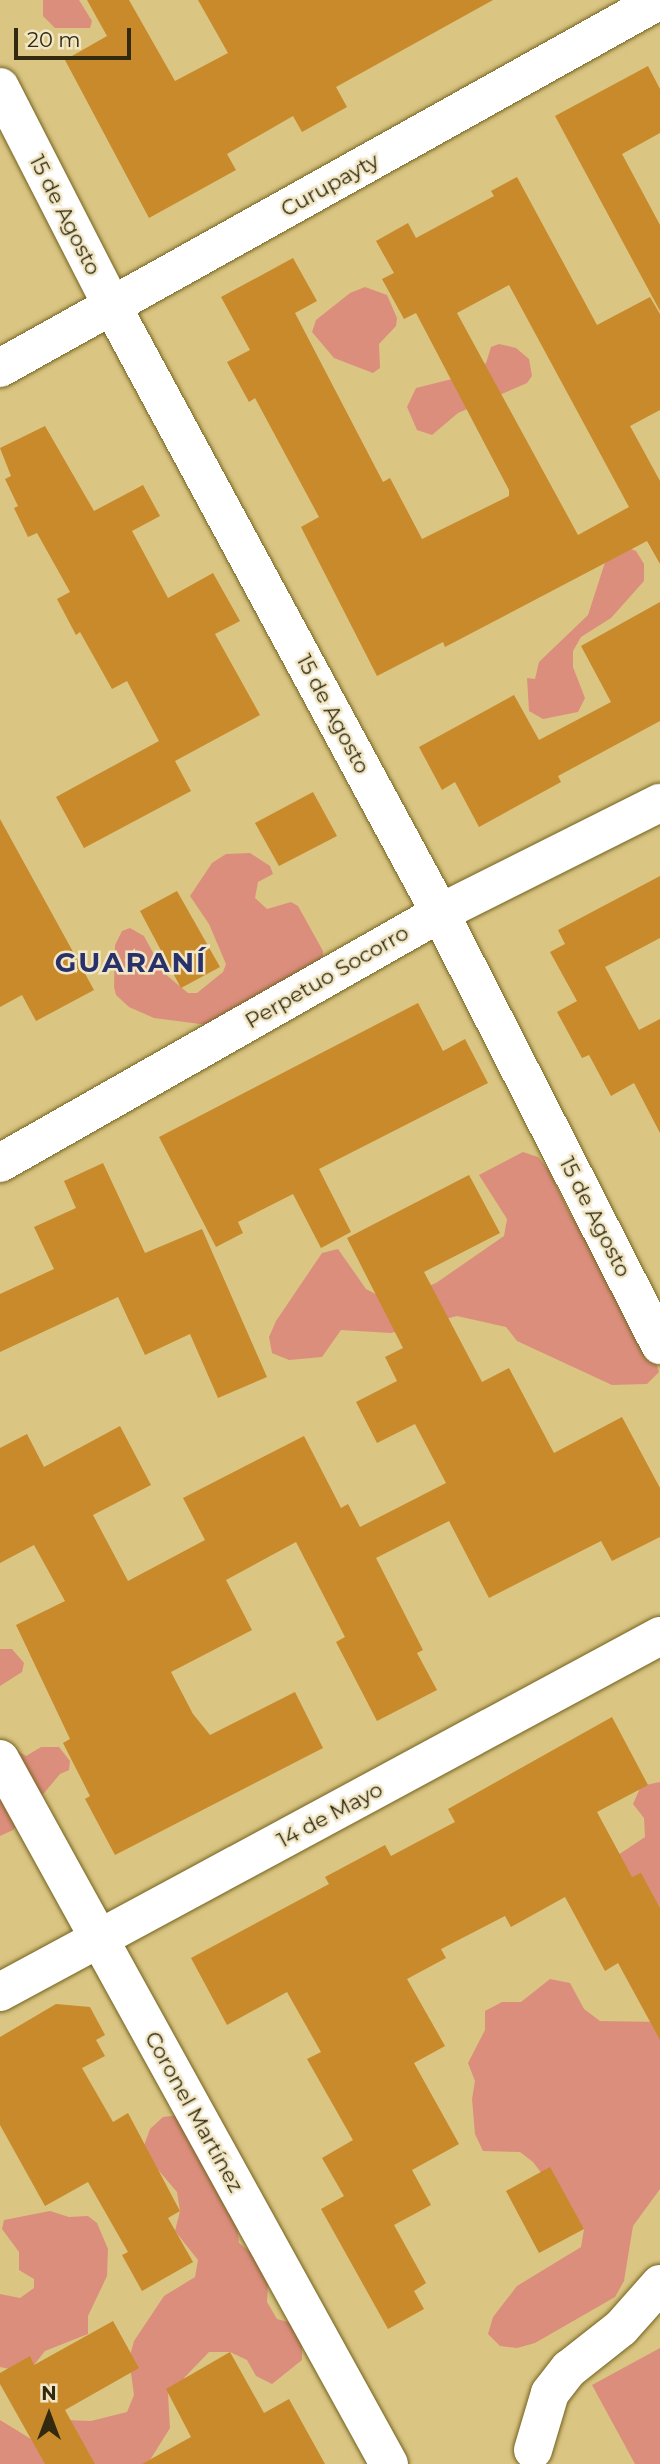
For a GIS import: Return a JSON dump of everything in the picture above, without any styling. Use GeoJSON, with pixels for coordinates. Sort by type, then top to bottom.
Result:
{"type":"FeatureCollection","features":[{"type":"Feature","properties":{"kind":"street","name":"Curupayty"},"geometry":{"type":"LineString","coordinates":[[0,368],[660,1]]}},
{"type":"Feature","properties":{"kind":"street","name":"15 de Agosto"},"geometry":{"type":"LineString","coordinates":[[0,87],[112,306],[440,913],[660,1345]]}},
{"type":"Feature","properties":{"kind":"street","name":"Perpetuo Socorro"},"geometry":{"type":"LineString","coordinates":[[0,1163],[440,913],[660,803]]}},
{"type":"Feature","properties":{"kind":"street","name":"14 de Mayo"},"geometry":{"type":"LineString","coordinates":[[0,1992],[660,1636]]}},
{"type":"Feature","properties":{"kind":"street","name":"Coronel Martínez"},"geometry":{"type":"LineString","coordinates":[[0,1759],[389,2464]]}},
{"type":"Feature","properties":{"kind":"street"},"geometry":{"type":"LineString","coordinates":[[534,2450],[550,2393],[569,2369],[621,2328],[660,2284]]}},
{"type":"Feature","properties":{"kind":"shaded area"},"geometry":{"type":"Polygon","coordinates":[[[43,0],[79,0],[92,21],[90,28],[55,28],[43,16],[43,0]]]}},
{"type":"Feature","properties":{"kind":"shaded area"},"geometry":{"type":"Polygon","coordinates":[[[365,287],[387,295],[397,318],[396,326],[379,344],[380,368],[373,373],[334,358],[312,332],[316,320],[350,293],[365,287]]]}},
{"type":"Feature","properties":{"kind":"shaded area"},"geometry":{"type":"Polygon","coordinates":[[[499,344],[516,348],[529,359],[532,376],[527,383],[458,413],[432,435],[417,430],[407,407],[416,388],[472,374],[486,363],[491,347],[499,344]]]}},
{"type":"Feature","properties":{"kind":"shaded area"},"geometry":{"type":"Polygon","coordinates":[[[621,545],[636,551],[644,564],[644,581],[611,618],[581,637],[573,651],[573,667],[585,698],[578,712],[543,719],[529,711],[527,678],[535,679],[539,662],[588,615],[608,553],[621,545]]]}},
{"type":"Feature","properties":{"kind":"shaded area"},"geometry":{"type":"Polygon","coordinates":[[[250,853],[270,866],[273,874],[258,882],[255,898],[267,909],[291,902],[298,906],[323,951],[322,967],[208,1025],[154,1018],[129,1007],[116,995],[114,987],[115,945],[122,931],[130,928],[144,936],[164,973],[188,993],[197,993],[223,972],[226,964],[209,924],[190,896],[212,863],[226,854],[250,853]]]}},
{"type":"Feature","properties":{"kind":"shaded area"},"geometry":{"type":"Polygon","coordinates":[[[523,1152],[538,1157],[548,1169],[570,1214],[644,1324],[659,1372],[647,1384],[612,1385],[517,1341],[506,1327],[457,1316],[391,1333],[341,1330],[322,1357],[289,1360],[272,1353],[269,1337],[276,1321],[322,1253],[338,1249],[366,1289],[391,1302],[436,1283],[504,1236],[507,1219],[479,1175],[523,1152]]]}},
{"type":"Feature","properties":{"kind":"shaded area"},"geometry":{"type":"Polygon","coordinates":[[[0,1649],[12,1649],[24,1663],[22,1672],[0,1686],[0,1649]]]}},
{"type":"Feature","properties":{"kind":"shaded area"},"geometry":{"type":"Polygon","coordinates":[[[0,1741],[26,1756],[41,1747],[59,1747],[70,1761],[69,1770],[60,1774],[13,1830],[0,1836],[0,1741]]]}},
{"type":"Feature","properties":{"kind":"shaded area"},"geometry":{"type":"Polygon","coordinates":[[[660,1782],[660,1914],[615,1857],[645,1837],[644,1818],[633,1804],[641,1786],[660,1782]]]}},
{"type":"Feature","properties":{"kind":"shaded area"},"geometry":{"type":"Polygon","coordinates":[[[550,1979],[570,1983],[584,2009],[600,2021],[660,2022],[660,2189],[633,2226],[624,2281],[615,2297],[535,2343],[517,2348],[500,2346],[488,2334],[493,2317],[517,2286],[581,2247],[584,2229],[533,2162],[520,2152],[483,2151],[475,2134],[472,2099],[475,2081],[468,2063],[485,2030],[485,2011],[502,2002],[521,2002],[550,1979]]]}},
{"type":"Feature","properties":{"kind":"shaded area"},"geometry":{"type":"Polygon","coordinates":[[[181,2115],[237,2225],[239,2243],[269,2267],[267,2302],[277,2319],[295,2324],[302,2341],[302,2360],[272,2384],[256,2376],[247,2360],[230,2352],[209,2352],[184,2378],[186,2383],[168,2394],[170,2428],[150,2460],[152,2464],[0,2464],[0,2420],[31,2439],[65,2420],[91,2421],[127,2412],[134,2395],[129,2359],[134,2341],[164,2296],[195,2277],[198,2260],[175,2231],[180,2211],[177,2192],[142,2151],[150,2129],[163,2117],[181,2115]]]}},
{"type":"Feature","properties":{"kind":"shaded area"},"geometry":{"type":"Polygon","coordinates":[[[50,2211],[69,2217],[88,2216],[97,2223],[108,2249],[107,2276],[88,2316],[88,2334],[45,2351],[34,2365],[15,2370],[0,2367],[0,2294],[20,2298],[34,2288],[34,2279],[19,2270],[19,2252],[2,2229],[4,2220],[50,2211]]]}},
{"type":"Feature","properties":{"kind":"shaded area"},"geometry":{"type":"Polygon","coordinates":[[[660,2348],[660,2464],[635,2464],[592,2385],[660,2348]]]}},
{"type":"Feature","properties":{"kind":"building"},"geometry":{"type":"Polygon","coordinates":[[[87,0],[129,0],[175,81],[228,53],[198,0],[493,0],[336,87],[347,107],[302,132],[293,116],[227,154],[236,170],[149,218],[65,60],[107,36],[87,0]]]}},
{"type":"Feature","properties":{"kind":"building"},"geometry":{"type":"Polygon","coordinates":[[[648,66],[660,89],[660,133],[622,154],[660,225],[660,311],[555,116],[648,66]]]}},
{"type":"Feature","properties":{"kind":"building"},"geometry":{"type":"Polygon","coordinates":[[[517,177],[597,325],[650,297],[660,314],[660,410],[630,426],[660,481],[660,564],[647,541],[445,647],[443,642],[377,676],[301,527],[319,517],[255,398],[249,402],[227,362],[250,350],[221,297],[293,258],[317,301],[295,313],[383,482],[390,478],[422,539],[509,496],[509,490],[416,313],[404,319],[382,279],[394,273],[376,241],[408,223],[416,238],[494,196],[491,191],[517,177]],[[509,285],[457,313],[578,535],[629,507],[509,285]]]}},
{"type":"Feature","properties":{"kind":"building"},"geometry":{"type":"Polygon","coordinates":[[[45,426],[94,511],[143,485],[160,516],[132,531],[168,598],[213,573],[240,621],[215,634],[260,715],[175,761],[191,791],[84,848],[56,797],[159,741],[127,681],[112,689],[80,632],[76,635],[57,599],[70,592],[37,533],[28,537],[14,508],[18,506],[5,479],[11,476],[0,448],[45,426]]]}},
{"type":"Feature","properties":{"kind":"building"},"geometry":{"type":"Polygon","coordinates":[[[660,602],[660,721],[558,776],[561,782],[479,827],[455,782],[442,790],[419,747],[514,695],[539,740],[611,702],[581,646],[660,602]]]}},
{"type":"Feature","properties":{"kind":"building"},"geometry":{"type":"Polygon","coordinates":[[[313,792],[337,836],[279,866],[255,823],[313,792]]]}},
{"type":"Feature","properties":{"kind":"building"},"geometry":{"type":"Polygon","coordinates":[[[0,819],[94,990],[36,1021],[22,995],[0,1007],[0,819]]]}},
{"type":"Feature","properties":{"kind":"building"},"geometry":{"type":"Polygon","coordinates":[[[660,876],[660,938],[605,967],[639,1030],[660,1019],[660,1133],[634,1083],[611,1096],[589,1055],[582,1058],[557,1012],[577,1001],[550,952],[565,944],[558,930],[660,876]]]}},
{"type":"Feature","properties":{"kind":"building"},"geometry":{"type":"Polygon","coordinates":[[[177,891],[220,967],[181,988],[140,911],[177,891]]]}},
{"type":"Feature","properties":{"kind":"building"},"geometry":{"type":"Polygon","coordinates":[[[418,1003],[443,1051],[465,1039],[488,1083],[319,1169],[351,1232],[321,1248],[293,1194],[238,1222],[243,1233],[216,1247],[159,1137],[418,1003]]]}},
{"type":"Feature","properties":{"kind":"building"},"geometry":{"type":"Polygon","coordinates":[[[103,1163],[145,1253],[202,1229],[267,1377],[218,1398],[190,1334],[145,1355],[118,1297],[0,1352],[0,1294],[54,1269],[34,1227],[76,1208],[64,1181],[103,1163]]]}},
{"type":"Feature","properties":{"kind":"building"},"geometry":{"type":"Polygon","coordinates":[[[469,1175],[500,1233],[424,1272],[482,1382],[509,1368],[554,1453],[622,1417],[660,1488],[660,1537],[612,1561],[601,1541],[489,1598],[449,1521],[376,1558],[423,1650],[417,1653],[437,1690],[377,1721],[336,1642],[345,1637],[296,1542],[226,1580],[252,1630],[171,1672],[193,1714],[210,1735],[295,1692],[323,1748],[115,1855],[85,1799],[90,1796],[63,1743],[70,1739],[16,1625],[65,1601],[34,1545],[0,1563],[0,1448],[27,1434],[44,1467],[120,1426],[151,1485],[93,1515],[128,1581],[205,1540],[183,1498],[304,1436],[341,1508],[348,1504],[360,1527],[446,1483],[415,1424],[377,1443],[356,1402],[397,1381],[385,1357],[403,1348],[347,1238],[469,1175]]]}},
{"type":"Feature","properties":{"kind":"building"},"geometry":{"type":"Polygon","coordinates":[[[612,1717],[648,1785],[597,1812],[632,1877],[641,1873],[660,1908],[660,2040],[618,1963],[605,1971],[565,1897],[511,1927],[505,1916],[441,1949],[446,1958],[407,1979],[445,2046],[414,2063],[459,2144],[412,2170],[431,2205],[394,2225],[426,2283],[414,2291],[424,2309],[388,2329],[321,2209],[344,2196],[322,2158],[353,2140],[307,2059],[321,2052],[287,1992],[227,2025],[191,1958],[329,1884],[325,1877],[385,1845],[391,1856],[455,1822],[448,1809],[612,1717]]]}},
{"type":"Feature","properties":{"kind":"building"},"geometry":{"type":"Polygon","coordinates":[[[56,2004],[90,2007],[105,2035],[96,2040],[105,2056],[82,2068],[113,2122],[128,2113],[180,2211],[168,2218],[193,2262],[142,2291],[122,2255],[128,2252],[88,2182],[45,2206],[0,2125],[0,2037],[56,2004]]]}},
{"type":"Feature","properties":{"kind":"building"},"geometry":{"type":"Polygon","coordinates":[[[550,2167],[584,2229],[539,2253],[506,2191],[550,2167]]]}},
{"type":"Feature","properties":{"kind":"building"},"geometry":{"type":"Polygon","coordinates":[[[113,2321],[139,2368],[65,2410],[95,2464],[45,2464],[0,2384],[0,2373],[30,2356],[34,2365],[113,2321]]]}},
{"type":"Feature","properties":{"kind":"building"},"geometry":{"type":"Polygon","coordinates":[[[230,2352],[264,2413],[289,2399],[325,2464],[142,2464],[191,2437],[166,2389],[230,2352]]]}},
{"type":"Feature","properties":{"kind":"district","name":"GUARANÍ"},"geometry":{"type":"Point","coordinates":[131,962]}}]}
